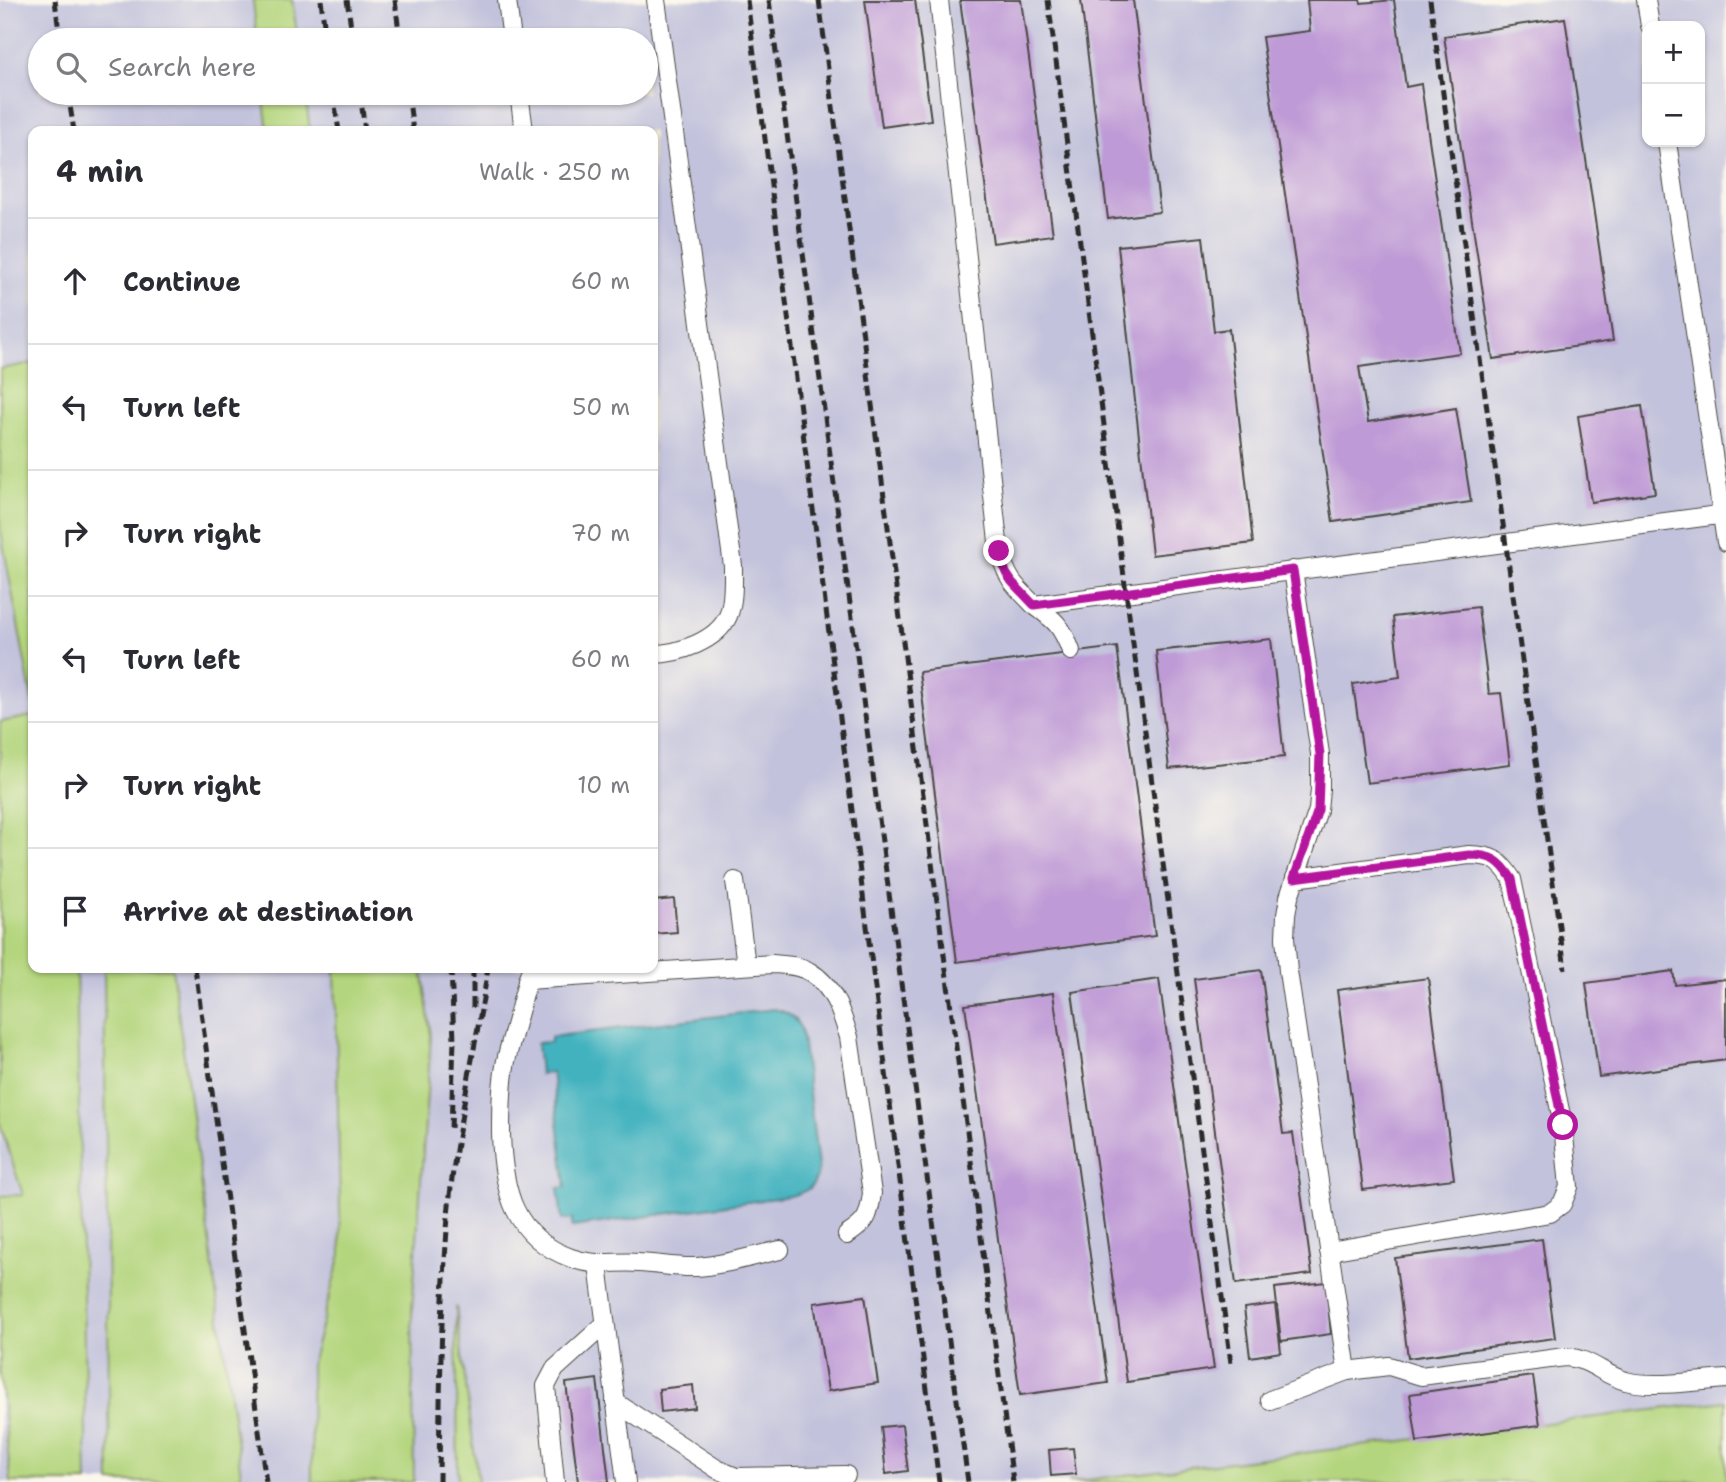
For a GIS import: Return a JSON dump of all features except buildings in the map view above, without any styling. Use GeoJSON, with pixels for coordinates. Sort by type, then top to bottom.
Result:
{"type":"FeatureCollection","features":[{"type":"Feature","properties":{"kind":"lane"},"geometry":{"type":"LineString","coordinates":[[507,0],[510,28]]}},
{"type":"Feature","properties":{"kind":"lane"},"geometry":{"type":"LineString","coordinates":[[656,0],[733,583],[728,615],[718,629],[685,649],[658,654]]}},
{"type":"Feature","properties":{"kind":"lane"},"geometry":{"type":"LineString","coordinates":[[939,0],[999,551],[1012,582],[1064,631],[1071,651]]}},
{"type":"Feature","properties":{"kind":"lane"},"geometry":{"type":"LineString","coordinates":[[1646,0],[1649,21]]}},
{"type":"Feature","properties":{"kind":"lane"},"geometry":{"type":"LineString","coordinates":[[521,105],[523,126]]}},
{"type":"Feature","properties":{"kind":"lane"},"geometry":{"type":"LineString","coordinates":[[1668,147],[1726,542]]}},
{"type":"Feature","properties":{"kind":"lane"},"geometry":{"type":"LineString","coordinates":[[1034,605],[1724,515]]}},
{"type":"Feature","properties":{"kind":"lane"},"geometry":{"type":"LineString","coordinates":[[1293,570],[1320,754],[1318,810],[1294,878],[1286,915],[1285,938],[1347,1371]]}},
{"type":"Feature","properties":{"kind":"lane"},"geometry":{"type":"LineString","coordinates":[[1294,878],[1469,855],[1483,855],[1495,859],[1505,868],[1512,879],[1560,1112],[1570,1187],[1562,1204],[1550,1213],[1329,1251]]}},
{"type":"Feature","properties":{"kind":"lane"},"geometry":{"type":"LineString","coordinates":[[735,881],[746,965]]}},
{"type":"Feature","properties":{"kind":"lane"},"geometry":{"type":"LineString","coordinates":[[658,969],[793,965],[823,981],[842,1014],[849,1037],[872,1193],[870,1210],[862,1225],[847,1235]]}},
{"type":"Feature","properties":{"kind":"lane"},"geometry":{"type":"LineString","coordinates":[[553,973],[529,974],[505,1064],[500,1107],[506,1183],[512,1205],[534,1237],[572,1259],[598,1265],[637,1263],[698,1267],[780,1250]]}},
{"type":"Feature","properties":{"kind":"lane"},"geometry":{"type":"LineString","coordinates":[[598,1265],[626,1482]]}},
{"type":"Feature","properties":{"kind":"lane"},"geometry":{"type":"LineString","coordinates":[[555,1482],[545,1387],[555,1370],[605,1324]]}},
{"type":"Feature","properties":{"kind":"lane"},"geometry":{"type":"LineString","coordinates":[[1270,1400],[1347,1371],[1389,1366],[1421,1376],[1564,1357],[1578,1358],[1627,1382],[1649,1384],[1726,1379]]}},
{"type":"Feature","properties":{"kind":"lane"},"geometry":{"type":"LineString","coordinates":[[615,1402],[717,1469],[736,1477],[846,1475]]}},
{"type":"Feature","properties":{"kind":"shaded area"},"geometry":{"type":"Polygon","coordinates":[[[0,0],[253,0],[256,28],[28,28],[28,105],[265,105],[267,126],[28,126],[28,364],[0,369],[0,0]]]}},
{"type":"Feature","properties":{"kind":"shaded area"},"geometry":{"type":"Polygon","coordinates":[[[292,0],[1726,0],[1726,1401],[1069,1482],[478,1482],[457,1315],[458,1482],[414,1482],[412,1310],[431,1036],[423,973],[658,973],[658,126],[309,126],[307,105],[658,105],[658,28],[296,28],[292,0]]]}},
{"type":"Feature","properties":{"kind":"shaded area"},"geometry":{"type":"Polygon","coordinates":[[[0,527],[28,678],[28,717],[0,722],[0,527]]]}},
{"type":"Feature","properties":{"kind":"shaded area"},"geometry":{"type":"Polygon","coordinates":[[[76,973],[104,973],[110,1482],[87,1482],[76,973]]]}},
{"type":"Feature","properties":{"kind":"shaded area"},"geometry":{"type":"Polygon","coordinates":[[[173,973],[335,973],[341,1254],[311,1364],[312,1482],[242,1482],[173,973]]]}},
{"type":"Feature","properties":{"kind":"shaded area"},"geometry":{"type":"Polygon","coordinates":[[[0,1124],[23,1195],[0,1196],[0,1124]]]}},
{"type":"Feature","properties":{"kind":"shaded area"},"geometry":{"type":"Polygon","coordinates":[[[0,1375],[11,1482],[0,1482],[0,1375]]]}},
{"type":"Feature","properties":{"kind":"green space"},"geometry":{"type":"Polygon","coordinates":[[[253,0],[292,0],[296,28],[256,28],[253,0]]]}},
{"type":"Feature","properties":{"kind":"green space"},"geometry":{"type":"Polygon","coordinates":[[[265,105],[307,105],[309,126],[267,126],[265,105]]]}},
{"type":"Feature","properties":{"kind":"green space"},"geometry":{"type":"Polygon","coordinates":[[[28,364],[28,678],[0,527],[0,369],[28,364]]]}},
{"type":"Feature","properties":{"kind":"green space"},"geometry":{"type":"Polygon","coordinates":[[[28,717],[28,973],[76,973],[87,1482],[11,1482],[0,1375],[0,1196],[23,1195],[0,1124],[0,722],[28,717]]]}},
{"type":"Feature","properties":{"kind":"green space"},"geometry":{"type":"Polygon","coordinates":[[[104,973],[173,973],[242,1482],[110,1482],[104,973]]]}},
{"type":"Feature","properties":{"kind":"green space"},"geometry":{"type":"Polygon","coordinates":[[[335,973],[423,973],[431,1036],[412,1310],[414,1482],[312,1482],[311,1364],[341,1254],[335,973]]]}},
{"type":"Feature","properties":{"kind":"green space"},"geometry":{"type":"Polygon","coordinates":[[[456,1306],[478,1482],[458,1482],[456,1306]]]}},
{"type":"Feature","properties":{"kind":"green space"},"geometry":{"type":"Polygon","coordinates":[[[1726,1401],[1726,1482],[1069,1482],[1726,1401]]]}},
{"type":"Feature","properties":{"kind":"water"},"geometry":{"type":"Polygon","coordinates":[[[774,1009],[790,1015],[801,1029],[818,1166],[816,1179],[811,1187],[790,1196],[572,1227],[572,1219],[562,1220],[558,1188],[566,1187],[552,1072],[540,1074],[537,1043],[551,1042],[551,1037],[774,1009]]]}},
{"type":"Feature","properties":{"kind":"railway"},"geometry":{"type":"LineString","coordinates":[[55,0],[58,28]]}},
{"type":"Feature","properties":{"kind":"railway"},"geometry":{"type":"LineString","coordinates":[[321,0],[324,28]]}},
{"type":"Feature","properties":{"kind":"railway"},"geometry":{"type":"LineString","coordinates":[[347,0],[351,28]]}},
{"type":"Feature","properties":{"kind":"railway"},"geometry":{"type":"LineString","coordinates":[[395,0],[398,28]]}},
{"type":"Feature","properties":{"kind":"railway"},"geometry":{"type":"LineString","coordinates":[[747,0],[939,1482]]}},
{"type":"Feature","properties":{"kind":"railway"},"geometry":{"type":"LineString","coordinates":[[769,0],[968,1482]]}},
{"type":"Feature","properties":{"kind":"railway"},"geometry":{"type":"LineString","coordinates":[[819,0],[1013,1482]]}},
{"type":"Feature","properties":{"kind":"railway"},"geometry":{"type":"LineString","coordinates":[[1048,0],[1231,1363]]}},
{"type":"Feature","properties":{"kind":"railway"},"geometry":{"type":"LineString","coordinates":[[1430,0],[1565,969]]}},
{"type":"Feature","properties":{"kind":"railway"},"geometry":{"type":"LineString","coordinates":[[70,105],[73,126]]}},
{"type":"Feature","properties":{"kind":"railway"},"geometry":{"type":"LineString","coordinates":[[335,105],[338,126]]}},
{"type":"Feature","properties":{"kind":"railway"},"geometry":{"type":"LineString","coordinates":[[362,105],[364,126]]}},
{"type":"Feature","properties":{"kind":"railway"},"geometry":{"type":"LineString","coordinates":[[410,105],[412,126]]}},
{"type":"Feature","properties":{"kind":"railway"},"geometry":{"type":"LineString","coordinates":[[196,973],[266,1482]]}},
{"type":"Feature","properties":{"kind":"railway"},"geometry":{"type":"LineString","coordinates":[[451,973],[454,1040],[451,1129]]}},
{"type":"Feature","properties":{"kind":"railway"},"geometry":{"type":"LineString","coordinates":[[473,973],[473,1010]]}},
{"type":"Feature","properties":{"kind":"railway"},"geometry":{"type":"LineString","coordinates":[[439,1482],[440,1378],[449,1205],[487,973]]}},
{"type":"Feature","properties":{"kind":"route"},"geometry":{"type":"LineString","coordinates":[[999,551],[1006,573],[1034,605],[1293,570],[1320,754],[1318,810],[1294,878],[1469,855],[1483,855],[1495,859],[1505,868],[1512,879],[1563,1125]]}}]}
